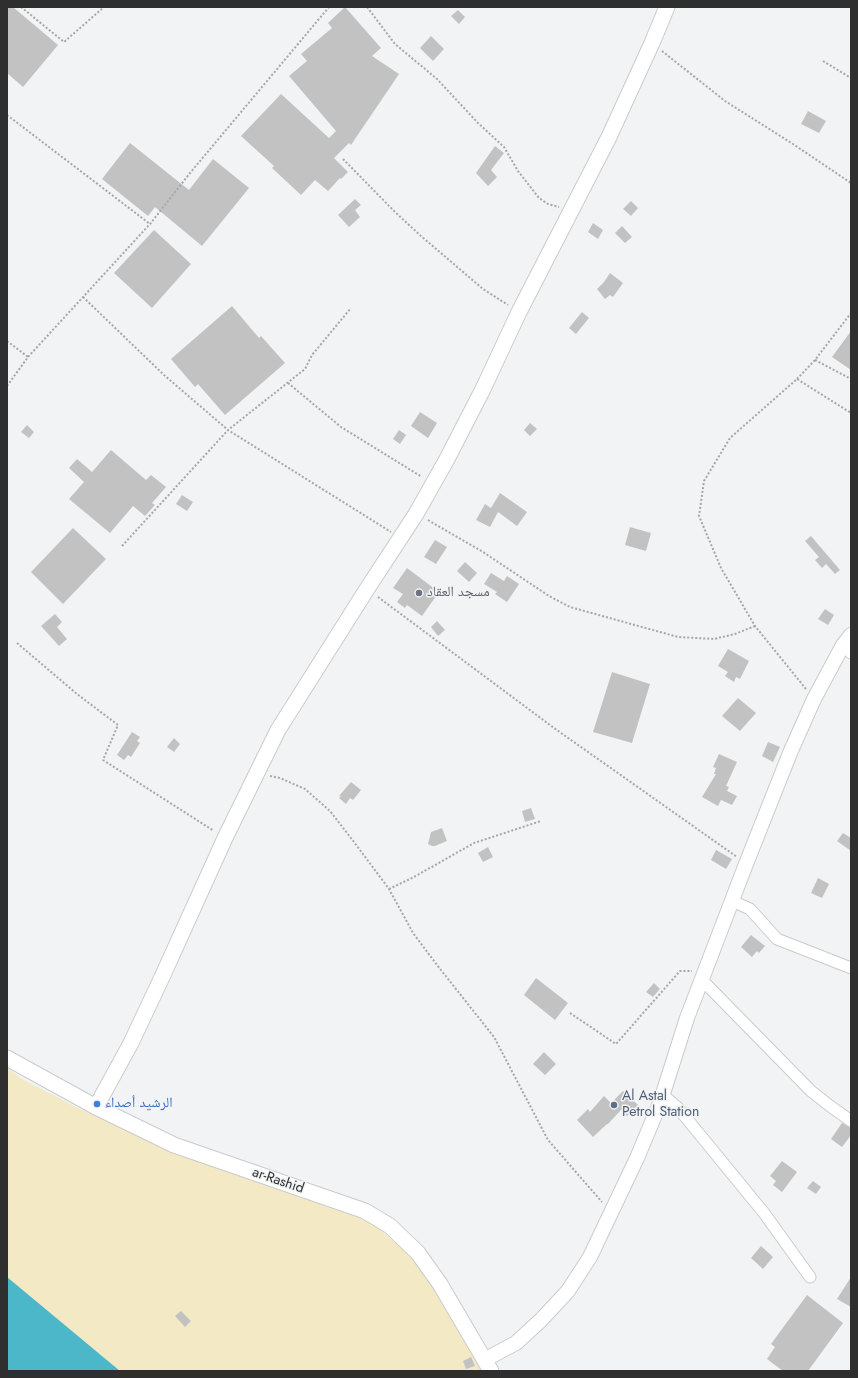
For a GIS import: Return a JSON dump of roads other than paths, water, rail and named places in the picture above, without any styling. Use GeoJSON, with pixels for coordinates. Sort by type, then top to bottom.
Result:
{"type":"FeatureCollection","features":[{"type":"Feature","properties":{"kind":"main road"},"geometry":{"type":"LineString","coordinates":[[96,1107],[131,1043],[154,996],[226,838],[278,730],[434,484],[483,389],[519,312],[610,137],[667,7]]}},
{"type":"Feature","properties":{"kind":"main road","name":"ar-Rashid"},"geometry":{"type":"LineString","coordinates":[[7,1058],[96,1107],[174,1145],[365,1211],[390,1226],[418,1253],[440,1284],[488,1365]]}},
{"type":"Feature","properties":{"kind":"street"},"geometry":{"type":"LineString","coordinates":[[488,1365],[516,1343],[541,1320],[568,1291],[590,1257],[637,1158],[663,1095],[687,1018],[790,753],[814,699],[848,644]]}},
{"type":"Feature","properties":{"kind":"street"},"geometry":{"type":"LineString","coordinates":[[732,901],[750,909],[777,939],[851,968]]}},
{"type":"Feature","properties":{"kind":"street"},"geometry":{"type":"LineString","coordinates":[[704,975],[812,1090],[830,1106],[851,1121]]}},
{"type":"Feature","properties":{"kind":"street"},"geometry":{"type":"LineString","coordinates":[[663,1095],[678,1108],[764,1213],[810,1277]]}},
{"type":"Feature","properties":{"kind":"water"},"geometry":{"type":"Polygon","coordinates":[[[7,1277],[120,1371],[7,1371],[7,1277]]]}},
{"type":"Feature","properties":{"kind":"place","name":"مسجد العقاد"},"geometry":{"type":"Point","coordinates":[419,593]}},
{"type":"Feature","properties":{"kind":"place","name":"الرشيد أصداء"},"geometry":{"type":"Point","coordinates":[97,1104]}},
{"type":"Feature","properties":{"kind":"place","name":"Al Astal Petrol Station"},"geometry":{"type":"Point","coordinates":[614,1105]}}]}
